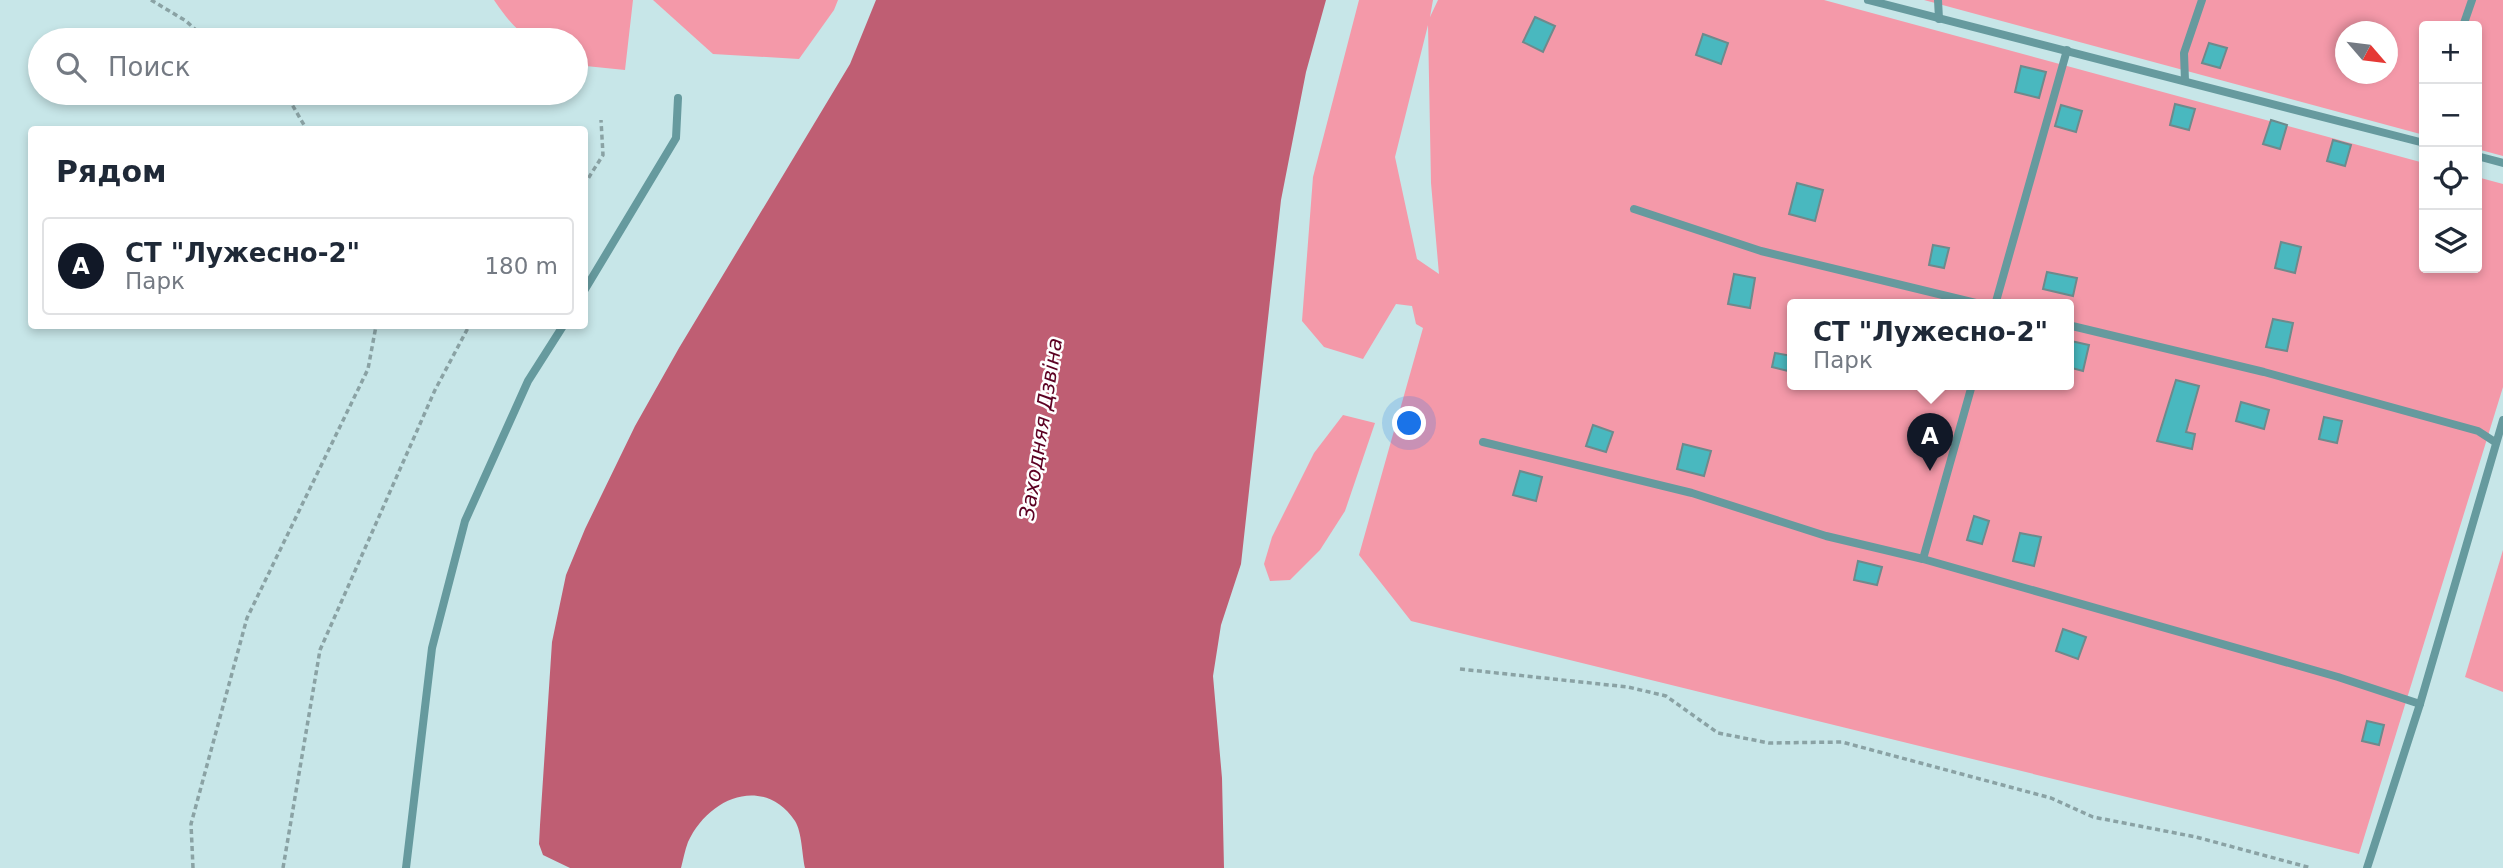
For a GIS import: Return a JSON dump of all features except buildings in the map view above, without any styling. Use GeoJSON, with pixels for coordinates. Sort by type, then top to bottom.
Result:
{"type":"FeatureCollection","features":[{"type":"Feature","properties":{"kind":"lane"},"geometry":{"type":"LineString","coordinates":[[1868,0],[2419,142]]}},
{"type":"Feature","properties":{"kind":"lane"},"geometry":{"type":"LineString","coordinates":[[1938,0],[1939,19]]}},
{"type":"Feature","properties":{"kind":"lane"},"geometry":{"type":"LineString","coordinates":[[2185,81],[2184,53],[2202,0]]}},
{"type":"Feature","properties":{"kind":"lane"},"geometry":{"type":"LineString","coordinates":[[2465,21],[2472,0]]}},
{"type":"Feature","properties":{"kind":"lane"},"geometry":{"type":"LineString","coordinates":[[1996,299],[2067,50]]}},
{"type":"Feature","properties":{"kind":"lane"},"geometry":{"type":"LineString","coordinates":[[588,284],[676,138],[678,98]]}},
{"type":"Feature","properties":{"kind":"lane"},"geometry":{"type":"LineString","coordinates":[[2482,157],[2503,163]]}},
{"type":"Feature","properties":{"kind":"lane"},"geometry":{"type":"LineString","coordinates":[[1634,209],[1761,251],[1959,299]]}},
{"type":"Feature","properties":{"kind":"lane"},"geometry":{"type":"LineString","coordinates":[[2074,326],[2264,372],[2465,427],[2496,442]]}},
{"type":"Feature","properties":{"kind":"lane"},"geometry":{"type":"LineString","coordinates":[[406,868],[432,648],[465,521],[528,381],[561,329]]}},
{"type":"Feature","properties":{"kind":"lane"},"geometry":{"type":"LineString","coordinates":[[1923,559],[1971,390]]}},
{"type":"Feature","properties":{"kind":"lane"},"geometry":{"type":"LineString","coordinates":[[2367,868],[2420,705],[2503,420]]}},
{"type":"Feature","properties":{"kind":"lane"},"geometry":{"type":"LineString","coordinates":[[1483,442],[1692,494],[1826,536],[1923,559],[2338,677],[2420,705]]}},
{"type":"Feature","properties":{"kind":"path"},"geometry":{"type":"LineString","coordinates":[[151,0],[194,28]]}},
{"type":"Feature","properties":{"kind":"path"},"geometry":{"type":"LineString","coordinates":[[292,105],[305,126]]}},
{"type":"Feature","properties":{"kind":"path"},"geometry":{"type":"LineString","coordinates":[[588,179],[603,155],[601,120]]}},
{"type":"Feature","properties":{"kind":"path"},"geometry":{"type":"LineString","coordinates":[[193,868],[191,824],[247,618],[368,369],[375,329]]}},
{"type":"Feature","properties":{"kind":"path"},"geometry":{"type":"LineString","coordinates":[[283,868],[320,650],[435,390],[467,329]]}},
{"type":"Feature","properties":{"kind":"path"},"geometry":{"type":"LineString","coordinates":[[1460,669],[1628,687],[1665,696],[1718,733],[1769,743],[1842,742],[2051,798],[2093,817],[2196,836],[2311,868]]}},
{"type":"Feature","properties":{"kind":"shaded area"},"geometry":{"type":"Polygon","coordinates":[[[494,0],[633,0],[625,70],[588,66],[588,28],[517,28],[494,0]]]}},
{"type":"Feature","properties":{"kind":"shaded area"},"geometry":{"type":"Polygon","coordinates":[[[653,0],[838,0],[834,10],[799,59],[713,54],[653,0]]]}},
{"type":"Feature","properties":{"kind":"shaded area"},"geometry":{"type":"Polygon","coordinates":[[[1359,0],[1433,0],[1430,17],[1438,0],[1824,0],[2419,162],[2419,273],[2482,273],[2482,178],[2503,184],[2503,387],[2359,854],[1411,621],[1359,555],[1423,328],[1416,324],[1412,306],[1396,304],[1363,359],[1324,347],[1302,321],[1313,177],[1359,0]],[[1428,25],[1395,157],[1417,259],[1439,274],[1431,183],[1428,25]]]}},
{"type":"Feature","properties":{"kind":"shaded area"},"geometry":{"type":"Polygon","coordinates":[[[1924,0],[2503,0],[2503,156],[2482,150],[2482,21],[2419,21],[2419,134],[1924,0]]]}},
{"type":"Feature","properties":{"kind":"shaded area"},"geometry":{"type":"Polygon","coordinates":[[[1343,415],[1375,423],[1345,511],[1320,550],[1290,580],[1270,581],[1264,564],[1272,537],[1314,453],[1343,415]]]}},
{"type":"Feature","properties":{"kind":"shaded area"},"geometry":{"type":"Polygon","coordinates":[[[2503,550],[2503,692],[2465,677],[2503,550]]]}},
{"type":"Feature","properties":{"kind":"water","name":"Заходняя Дзвіна"},"geometry":{"type":"Polygon","coordinates":[[[876,0],[1326,0],[1306,72],[1281,200],[1241,564],[1221,625],[1213,676],[1222,778],[1224,868],[805,868],[795,821],[782,807],[768,798],[752,795],[737,797],[709,814],[688,842],[681,868],[570,868],[543,855],[539,844],[552,642],[566,575],[635,426],[850,64],[876,0]]]}},
{"type":"Feature","properties":{"kind":"place","name":"СТ \"Лужесно-2\""},"geometry":{"type":"Point","coordinates":[1930,471]}}]}
